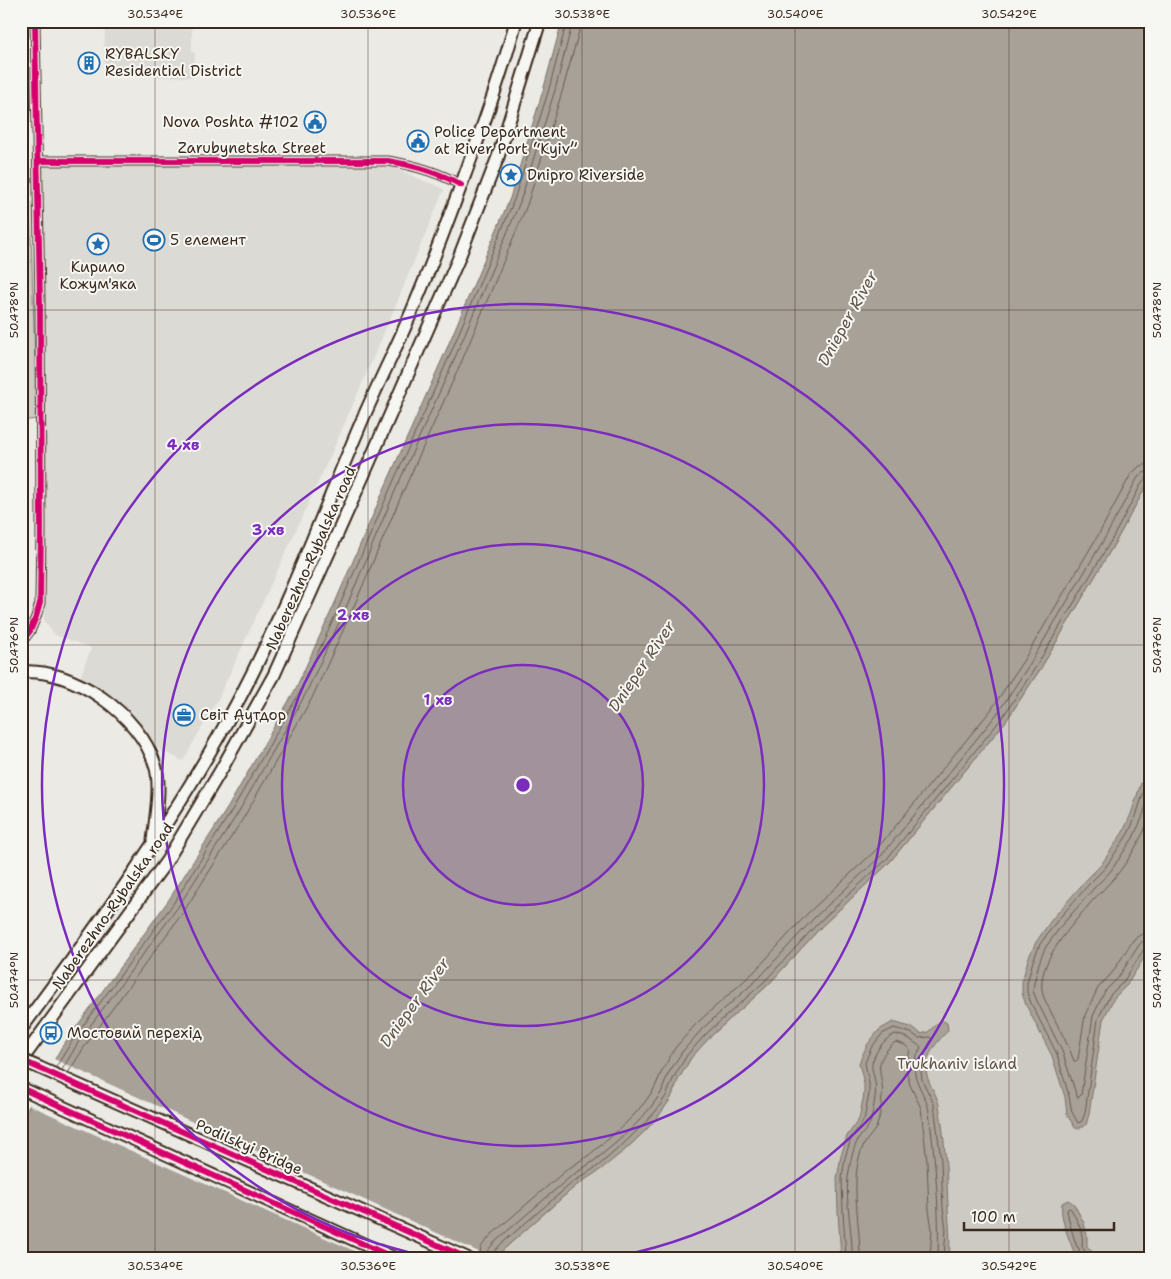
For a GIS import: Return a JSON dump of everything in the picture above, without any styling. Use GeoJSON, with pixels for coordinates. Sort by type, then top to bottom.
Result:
{"type":"FeatureCollection","features":[{"type":"Feature","properties":{"kind":"main road","name":"Naberezhno-Rybalska road"},"geometry":{"type":"LineString","coordinates":[[21,1029],[76,955],[153,844],[237,704],[266,647],[362,422],[417,300],[486,117],[516,21]]}},
{"type":"Feature","properties":{"kind":"main road","name":"Naberezhno-Rybalska road"},"geometry":{"type":"LineString","coordinates":[[21,1061],[166,862],[221,770],[274,675],[362,481],[458,260],[498,157],[540,21]]}},
{"type":"Feature","properties":{"kind":"main road"},"geometry":{"type":"LineString","coordinates":[[21,672],[38,672],[63,678],[98,695],[130,721],[140,734],[150,750],[158,776],[153,844]]}},
{"type":"Feature","properties":{"kind":"main road","name":"Podilskyi Bridge"},"geometry":{"type":"LineString","coordinates":[[21,1061],[467,1258]]}},
{"type":"Feature","properties":{"kind":"main road"},"geometry":{"type":"LineString","coordinates":[[21,1088],[394,1258]]}},
{"type":"Feature","properties":{"kind":"street"},"geometry":{"type":"LineString","coordinates":[[21,643],[30,631],[40,602],[40,302],[35,21]]}},
{"type":"Feature","properties":{"kind":"street","name":"Zarubynetska Street"},"geometry":{"type":"LineString","coordinates":[[38,161],[388,161],[398,162],[431,172],[452,180],[461,186]]}},
{"type":"Feature","properties":{"kind":"shaded area"},"geometry":{"type":"Polygon","coordinates":[[[105,21],[192,21],[192,52],[195,53],[194,77],[104,76],[105,21]]]}},
{"type":"Feature","properties":{"kind":"shaded area"},"geometry":{"type":"Polygon","coordinates":[[[41,165],[392,167],[444,189],[333,450],[219,697],[183,761],[148,744],[142,734],[78,683],[91,648],[55,635],[44,621],[45,423],[41,165]]]}},
{"type":"Feature","properties":{"kind":"green space"},"geometry":{"type":"Polygon","coordinates":[[[21,122],[29,175],[37,419],[21,421],[21,122]]]}},
{"type":"Feature","properties":{"kind":"green space","name":"Trukhaniv island"},"geometry":{"type":"Polygon","coordinates":[[[1150,479],[1150,1258],[496,1258],[577,1185],[625,1150],[646,1130],[671,1098],[678,1080],[691,1058],[711,1036],[768,985],[822,926],[889,863],[1006,721],[1041,668],[1116,541],[1150,479]]]}},
{"type":"Feature","properties":{"kind":"water","name":"Dnieper River"},"geometry":{"type":"Polygon","coordinates":[[[562,21],[1150,21],[1150,479],[1116,541],[1041,668],[1006,721],[889,863],[822,926],[768,985],[711,1036],[691,1058],[678,1080],[671,1098],[646,1130],[600,1170],[577,1185],[496,1258],[21,1258],[21,1115],[27,1110],[61,1048],[168,901],[228,807],[295,690],[444,355],[510,198],[562,21]]]}},
{"type":"Feature","properties":{"kind":"water"},"geometry":{"type":"Polygon","coordinates":[[[1150,781],[1150,948],[1127,985],[1114,998],[1103,1020],[1089,1114],[1086,1125],[1075,1128],[1067,1114],[1065,1097],[1052,1056],[1026,1005],[1022,993],[1022,982],[1028,959],[1036,942],[1052,919],[1101,865],[1123,832],[1141,783],[1150,781]]]}},
{"type":"Feature","properties":{"kind":"water"},"geometry":{"type":"Polygon","coordinates":[[[941,1020],[947,1023],[948,1031],[933,1048],[928,1058],[926,1074],[938,1101],[943,1131],[950,1233],[949,1258],[841,1258],[837,1178],[847,1136],[859,1119],[864,1094],[864,1084],[859,1063],[867,1045],[879,1030],[893,1022],[914,1028],[921,1034],[928,1032],[941,1020]]]}},
{"type":"Feature","properties":{"kind":"water"},"geometry":{"type":"Polygon","coordinates":[[[1068,1200],[1074,1204],[1084,1223],[1087,1246],[1097,1258],[1076,1258],[1062,1217],[1062,1203],[1068,1200]]]}},
{"type":"Feature","properties":{"kind":"pier"},"geometry":{"type":"Polygon","coordinates":[[[52,1058],[492,1258],[370,1258],[27,1104],[52,1058]]]}},
{"type":"Feature","properties":{"kind":"cycle path"},"geometry":{"type":"LineString","coordinates":[[21,643],[30,631],[40,603],[40,302],[35,21]]}},
{"type":"Feature","properties":{"kind":"cycle path"},"geometry":{"type":"LineString","coordinates":[[38,161],[388,161],[426,170],[461,185]]}},
{"type":"Feature","properties":{"kind":"cycle path"},"geometry":{"type":"LineString","coordinates":[[21,1060],[467,1258]]}},
{"type":"Feature","properties":{"kind":"cycle path"},"geometry":{"type":"LineString","coordinates":[[21,1088],[394,1258]]}},
{"type":"Feature","properties":{"kind":"place","name":"RYBALSKY Residential District"},"geometry":{"type":"Point","coordinates":[89,63]}},
{"type":"Feature","properties":{"kind":"place","name":"Nova Poshta #102"},"geometry":{"type":"Point","coordinates":[315,122]}},
{"type":"Feature","properties":{"kind":"place","name":"Police Department at River Port “Kyiv”"},"geometry":{"type":"Point","coordinates":[418,141]}},
{"type":"Feature","properties":{"kind":"place","name":"Dnipro Riverside"},"geometry":{"type":"Point","coordinates":[511,175]}},
{"type":"Feature","properties":{"kind":"place","name":"5 елемент"},"geometry":{"type":"Point","coordinates":[154,240]}},
{"type":"Feature","properties":{"kind":"place","name":"Кирило Кожум'яка"},"geometry":{"type":"Point","coordinates":[98,244]}},
{"type":"Feature","properties":{"kind":"place","name":"Світ Аутдор"},"geometry":{"type":"Point","coordinates":[184,715]}},
{"type":"Feature","properties":{"kind":"place","name":"Мостовий перехід"},"geometry":{"type":"Point","coordinates":[51,1033]}}]}
